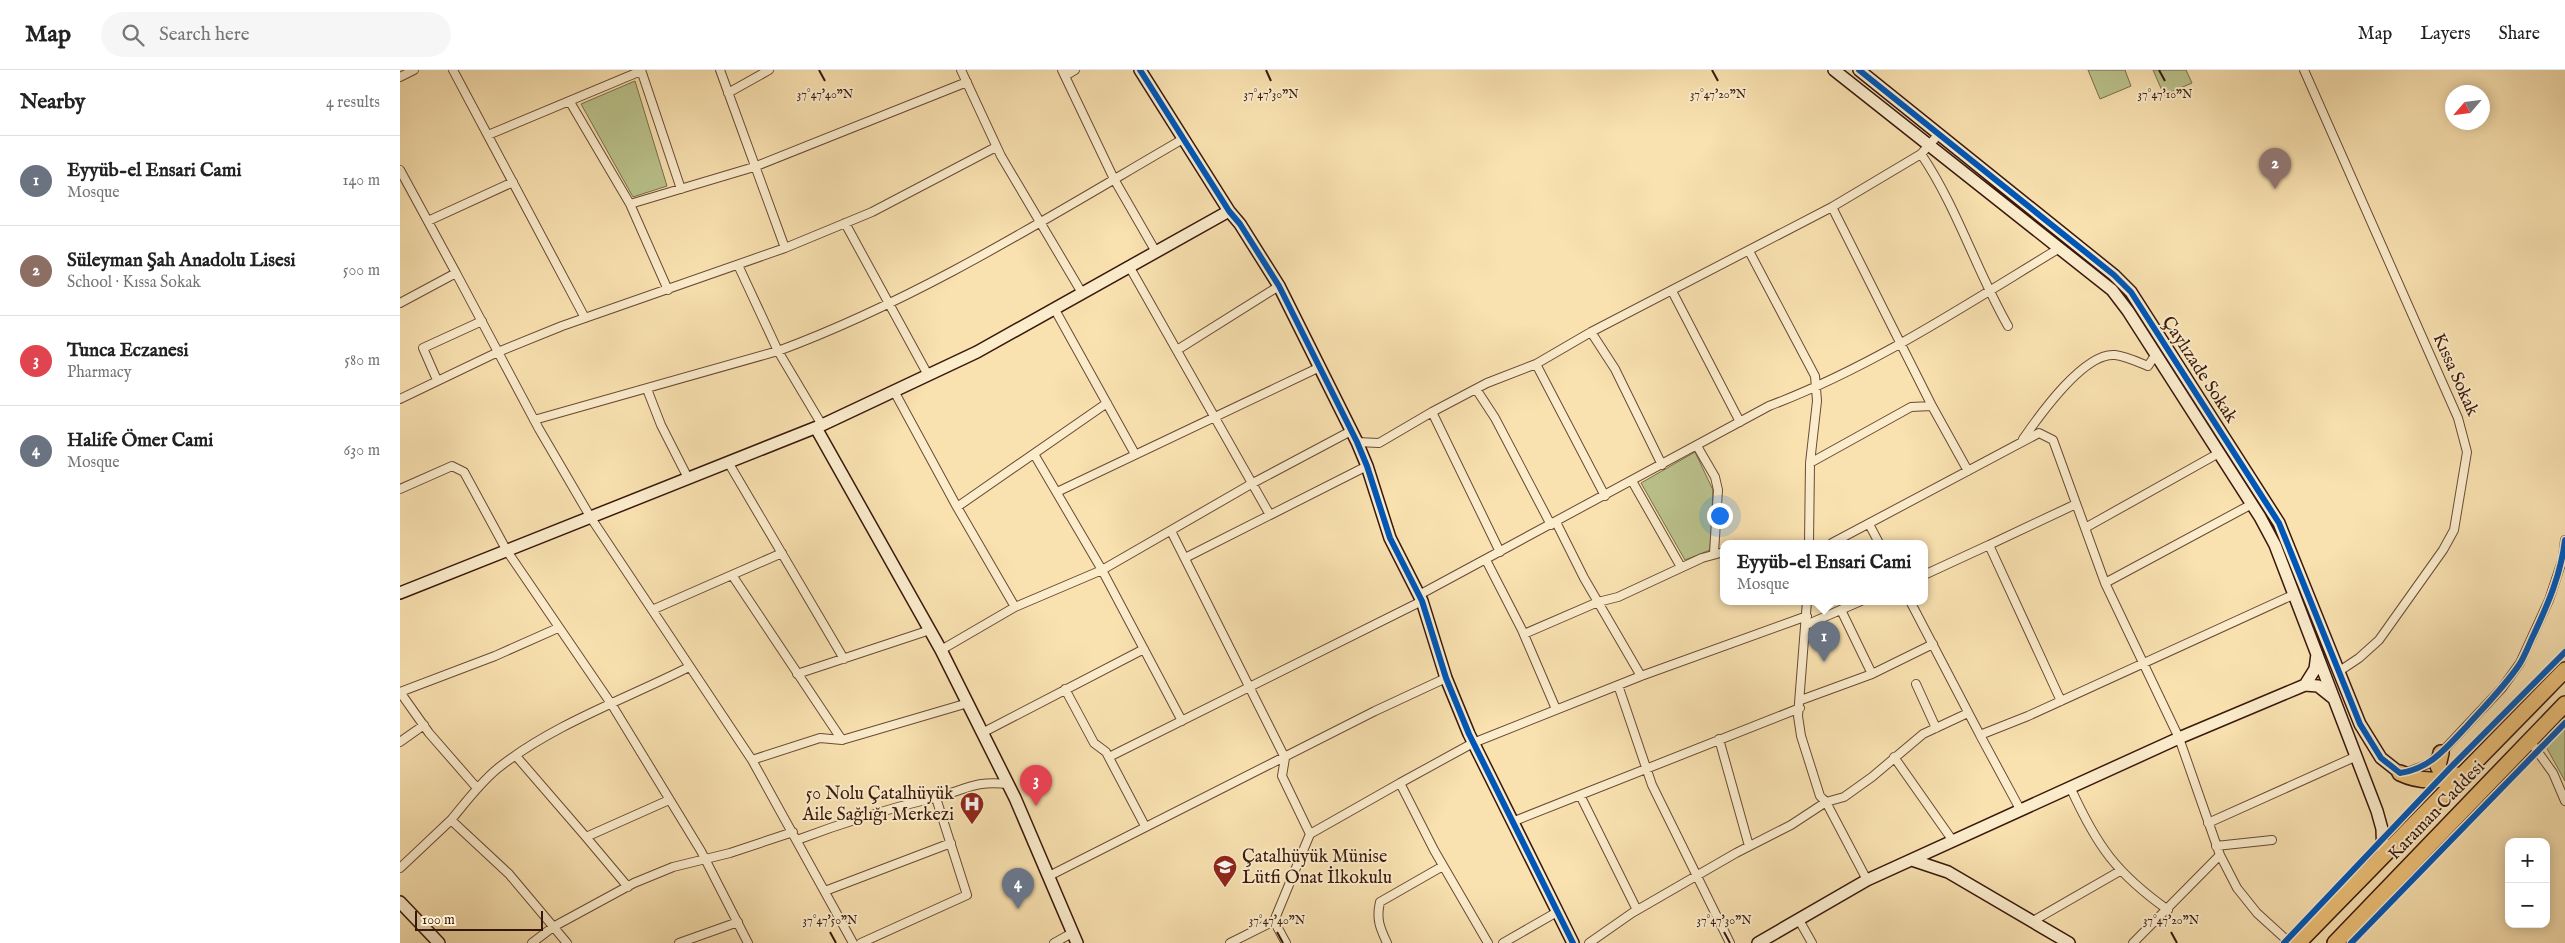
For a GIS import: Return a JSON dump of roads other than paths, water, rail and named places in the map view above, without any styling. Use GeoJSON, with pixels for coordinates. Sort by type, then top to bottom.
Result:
{"type":"FeatureCollection","features":[{"type":"Feature","properties":{"kind":"highway","name":"Karaman Caddesi"},"geometry":{"type":"LineString","coordinates":[[2298,943],[2383,856],[2457,775],[2565,670]]}},
{"type":"Feature","properties":{"kind":"highway","name":"Karaman Caddesi"},"geometry":{"type":"LineString","coordinates":[[2335,943],[2565,704]]}},
{"type":"Feature","properties":{"kind":"highway"},"geometry":{"type":"LineString","coordinates":[[2441,752],[2438,766],[2442,773],[2457,775]]}},
{"type":"Feature","properties":{"kind":"highway"},"geometry":{"type":"LineString","coordinates":[[2400,773],[2411,778],[2429,781],[2457,775]]}},
{"type":"Feature","properties":{"kind":"street"},"geometry":{"type":"LineString","coordinates":[[400,76],[414,70]]}},
{"type":"Feature","properties":{"kind":"street"},"geometry":{"type":"LineString","coordinates":[[453,70],[585,318]]}},
{"type":"Feature","properties":{"kind":"street"},"geometry":{"type":"LineString","coordinates":[[720,70],[785,248]]}},
{"type":"Feature","properties":{"kind":"street"},"geometry":{"type":"LineString","coordinates":[[728,93],[769,70]]}},
{"type":"Feature","properties":{"kind":"street"},"geometry":{"type":"LineString","coordinates":[[962,70],[996,147],[1039,223],[1082,293]]}},
{"type":"Feature","properties":{"kind":"street"},"geometry":{"type":"LineString","coordinates":[[1076,70],[1064,73],[1114,179],[1156,252]]}},
{"type":"Feature","properties":{"kind":"street"},"geometry":{"type":"LineString","coordinates":[[1140,70],[1279,286],[1320,367],[1367,466],[1390,538],[1420,598],[1446,678],[1473,743],[1573,943]]}},
{"type":"Feature","properties":{"kind":"street","name":"Çaylızade Sokak"},"geometry":{"type":"LineString","coordinates":[[1834,70],[1925,150],[2112,290],[2128,311],[2252,504],[2275,545],[2357,756],[2380,821],[2383,856]]}},
{"type":"Feature","properties":{"kind":"street","name":"Çaylızade Sokak"},"geometry":{"type":"LineString","coordinates":[[1859,70],[2114,275],[2131,292],[2279,523],[2293,553],[2354,710],[2374,748],[2388,765],[2400,773]]}},
{"type":"Feature","properties":{"kind":"street","name":"Kıssa Sokak"},"geometry":{"type":"LineString","coordinates":[[2304,70],[2458,418],[2467,452],[2457,518],[2449,540],[2379,640],[2359,658],[2338,672]]}},
{"type":"Feature","properties":{"kind":"street"},"geometry":{"type":"LineString","coordinates":[[488,135],[641,71],[681,189]]}},
{"type":"Feature","properties":{"kind":"street"},"geometry":{"type":"LineString","coordinates":[[630,204],[754,167],[967,82]]}},
{"type":"Feature","properties":{"kind":"street"},"geometry":{"type":"LineString","coordinates":[[570,102],[630,204],[668,290]]}},
{"type":"Feature","properties":{"kind":"street"},"geometry":{"type":"LineString","coordinates":[[941,650],[1015,607],[1102,570],[1253,483],[1354,437],[1379,443],[1476,389],[1536,364],[1591,332],[1832,207],[1925,150],[1938,135]]}},
{"type":"Feature","properties":{"kind":"street"},"geometry":{"type":"LineString","coordinates":[[534,420],[778,351],[818,336],[945,275],[1184,139]]}},
{"type":"Feature","properties":{"kind":"street"},"geometry":{"type":"LineString","coordinates":[[400,400],[498,352],[585,318],[738,266],[845,223],[881,207],[996,147]]}},
{"type":"Feature","properties":{"kind":"street"},"geometry":{"type":"LineString","coordinates":[[1925,150],[1988,291],[2008,326]]}},
{"type":"Feature","properties":{"kind":"street"},"geometry":{"type":"LineString","coordinates":[[400,170],[534,420],[591,518],[752,760],[853,943]]}},
{"type":"Feature","properties":{"kind":"street"},"geometry":{"type":"LineString","coordinates":[[428,221],[513,182]]}},
{"type":"Feature","properties":{"kind":"street"},"geometry":{"type":"LineString","coordinates":[[1832,207],[1932,406],[1968,471]]}},
{"type":"Feature","properties":{"kind":"street"},"geometry":{"type":"LineString","coordinates":[[400,593],[819,427],[977,352],[1229,211]]}},
{"type":"Feature","properties":{"kind":"street"},"geometry":{"type":"LineString","coordinates":[[845,223],[928,375]]}},
{"type":"Feature","properties":{"kind":"street"},"geometry":{"type":"LineString","coordinates":[[1109,757],[1250,687],[1420,598],[1500,552],[1769,406],[1816,388],[1902,343],[2058,249]]}},
{"type":"Feature","properties":{"kind":"street"},"geometry":{"type":"LineString","coordinates":[[1749,251],[1815,376],[1816,388],[1810,464],[1809,540]]}},
{"type":"Feature","properties":{"kind":"street"},"geometry":{"type":"LineString","coordinates":[[738,266],[778,351],[941,650],[1008,784],[1075,938],[1054,943]]}},
{"type":"Feature","properties":{"kind":"street"},"geometry":{"type":"LineString","coordinates":[[1130,266],[1270,515]]}},
{"type":"Feature","properties":{"kind":"street"},"geometry":{"type":"LineString","coordinates":[[400,303],[456,273]]}},
{"type":"Feature","properties":{"kind":"street"},"geometry":{"type":"LineString","coordinates":[[1177,350],[1279,286]]}},
{"type":"Feature","properties":{"kind":"street"},"geometry":{"type":"LineString","coordinates":[[1672,290],[1740,422]]}},
{"type":"Feature","properties":{"kind":"street"},"geometry":{"type":"LineString","coordinates":[[1054,308],[1135,454]]}},
{"type":"Feature","properties":{"kind":"street"},"geometry":{"type":"LineString","coordinates":[[438,380],[423,348],[482,321]]}},
{"type":"Feature","properties":{"kind":"street"},"geometry":{"type":"LineString","coordinates":[[1591,332],[1615,369],[1662,465]]}},
{"type":"Feature","properties":{"kind":"street"},"geometry":{"type":"LineString","coordinates":[[2022,441],[2054,396],[2101,356],[2115,355],[2148,366],[2156,354]]}},
{"type":"Feature","properties":{"kind":"street"},"geometry":{"type":"LineString","coordinates":[[1536,364],[1605,496]]}},
{"type":"Feature","properties":{"kind":"street"},"geometry":{"type":"LineString","coordinates":[[1057,492],[1320,367]]}},
{"type":"Feature","properties":{"kind":"street"},"geometry":{"type":"LineString","coordinates":[[647,389],[661,425],[688,478]]}},
{"type":"Feature","properties":{"kind":"street"},"geometry":{"type":"LineString","coordinates":[[1476,389],[1495,418],[1553,524],[1641,676]]}},
{"type":"Feature","properties":{"kind":"street"},"geometry":{"type":"LineString","coordinates":[[894,391],[957,507],[1015,607]]}},
{"type":"Feature","properties":{"kind":"street"},"geometry":{"type":"LineString","coordinates":[[957,507],[1107,403]]}},
{"type":"Feature","properties":{"kind":"street"},"geometry":{"type":"LineString","coordinates":[[1810,464],[1911,407],[1932,406]]}},
{"type":"Feature","properties":{"kind":"street"},"geometry":{"type":"LineString","coordinates":[[1432,412],[1500,552]]}},
{"type":"Feature","properties":{"kind":"street"},"geometry":{"type":"LineString","coordinates":[[1838,540],[2039,433],[2053,440],[2106,583],[2178,738],[2220,855],[2237,888],[2257,913],[2290,943]]}},
{"type":"Feature","properties":{"kind":"street"},"geometry":{"type":"LineString","coordinates":[[1696,446],[1715,478],[1718,490],[1714,553]]}},
{"type":"Feature","properties":{"kind":"street"},"geometry":{"type":"LineString","coordinates":[[2085,528],[2219,453]]}},
{"type":"Feature","properties":{"kind":"street"},"geometry":{"type":"LineString","coordinates":[[1034,454],[1102,570],[1182,721]]}},
{"type":"Feature","properties":{"kind":"street"},"geometry":{"type":"LineString","coordinates":[[728,462],[844,659]]}},
{"type":"Feature","properties":{"kind":"street"},"geometry":{"type":"LineString","coordinates":[[400,489],[452,466],[464,472],[507,551],[612,705],[705,858],[748,943]]}},
{"type":"Feature","properties":{"kind":"street"},"geometry":{"type":"LineString","coordinates":[[1185,558],[1367,466]]}},
{"type":"Feature","properties":{"kind":"street"},"geometry":{"type":"LineString","coordinates":[[1632,481],[1681,567]]}},
{"type":"Feature","properties":{"kind":"street"},"geometry":{"type":"LineString","coordinates":[[1928,572],[2076,504]]}},
{"type":"Feature","properties":{"kind":"street"},"geometry":{"type":"LineString","coordinates":[[2106,583],[2252,504]]}},
{"type":"Feature","properties":{"kind":"street"},"geometry":{"type":"LineString","coordinates":[[1869,524],[1877,540]]}},
{"type":"Feature","properties":{"kind":"street"},"geometry":{"type":"LineString","coordinates":[[1171,531],[1285,758],[1282,776],[1310,834]]}},
{"type":"Feature","properties":{"kind":"street"},"geometry":{"type":"LineString","coordinates":[[2400,773],[2421,768],[2441,752],[2502,688],[2520,664],[2549,600],[2563,558],[2565,540]]}},
{"type":"Feature","properties":{"kind":"street"},"geometry":{"type":"LineString","coordinates":[[1989,545],[2061,701]]}},
{"type":"Feature","properties":{"kind":"street"},"geometry":{"type":"LineString","coordinates":[[1524,634],[1598,602],[1618,597],[1681,567],[1714,553],[1720,552]]}},
{"type":"Feature","properties":{"kind":"street"},"geometry":{"type":"LineString","coordinates":[[652,610],[782,553]]}},
{"type":"Feature","properties":{"kind":"street"},"geometry":{"type":"LineString","coordinates":[[1486,560],[1524,634],[1556,709]]}},
{"type":"Feature","properties":{"kind":"street"},"geometry":{"type":"LineString","coordinates":[[732,575],[842,740]]}},
{"type":"Feature","properties":{"kind":"street"},"geometry":{"type":"LineString","coordinates":[[1980,735],[2061,701],[2295,594]]}},
{"type":"Feature","properties":{"kind":"street"},"geometry":{"type":"LineString","coordinates":[[1807,605],[1800,704],[1801,736],[1820,796],[1826,802],[1867,880]]}},
{"type":"Feature","properties":{"kind":"street"},"geometry":{"type":"LineString","coordinates":[[1806,625],[1853,605]]}},
{"type":"Feature","properties":{"kind":"street"},"geometry":{"type":"LineString","coordinates":[[1912,605],[2021,811]]}},
{"type":"Feature","properties":{"kind":"street"},"geometry":{"type":"LineString","coordinates":[[1841,610],[1872,674]]}},
{"type":"Feature","properties":{"kind":"street"},"geometry":{"type":"LineString","coordinates":[[1230,943],[1274,921],[1310,834],[1473,743],[1641,676],[1807,616]]}},
{"type":"Feature","properties":{"kind":"street"},"geometry":{"type":"LineString","coordinates":[[477,788],[424,725],[400,692],[495,656],[558,628]]}},
{"type":"Feature","properties":{"kind":"street"},"geometry":{"type":"LineString","coordinates":[[797,674],[930,630]]}},
{"type":"Feature","properties":{"kind":"street"},"geometry":{"type":"LineString","coordinates":[[1512,822],[1719,739],[1872,674],[1933,644]]}},
{"type":"Feature","properties":{"kind":"street"},"geometry":{"type":"LineString","coordinates":[[982,733],[1144,650]]}},
{"type":"Feature","properties":{"kind":"street"},"geometry":{"type":"LineString","coordinates":[[1758,943],[1867,880],[2071,789],[2178,738],[2305,685],[2316,669],[2317,652]]}},
{"type":"Feature","properties":{"kind":"street"},"geometry":{"type":"LineString","coordinates":[[400,868],[451,820],[477,788],[516,756],[532,745],[689,667]]}},
{"type":"Feature","properties":{"kind":"street"},"geometry":{"type":"LineString","coordinates":[[1049,876],[1375,711],[1446,678]]}},
{"type":"Feature","properties":{"kind":"street"},"geometry":{"type":"LineString","coordinates":[[1916,684],[1936,728]]}},
{"type":"Feature","properties":{"kind":"street"},"geometry":{"type":"LineString","coordinates":[[1618,685],[1652,785],[1730,943]]}},
{"type":"Feature","properties":{"kind":"street"},"geometry":{"type":"LineString","coordinates":[[2305,685],[2324,689],[2336,701]]}},
{"type":"Feature","properties":{"kind":"street"},"geometry":{"type":"LineString","coordinates":[[1065,689],[1094,743],[1109,757],[1145,826]]}},
{"type":"Feature","properties":{"kind":"street"},"geometry":{"type":"LineString","coordinates":[[752,760],[820,738],[842,740],[968,703]]}},
{"type":"Feature","properties":{"kind":"street"},"geometry":{"type":"LineString","coordinates":[[1589,943],[1637,910],[1748,846],[1790,825],[1826,802],[1844,797],[1872,777],[1924,734],[1968,713]]}},
{"type":"Feature","properties":{"kind":"street"},"geometry":{"type":"LineString","coordinates":[[400,742],[424,725]]}},
{"type":"Feature","properties":{"kind":"street"},"geometry":{"type":"LineString","coordinates":[[1719,739],[1748,846]]}},
{"type":"Feature","properties":{"kind":"street"},"geometry":{"type":"LineString","coordinates":[[2530,740],[2553,773],[2565,801]]}},
{"type":"Feature","properties":{"kind":"street"},"geometry":{"type":"LineString","coordinates":[[516,756],[628,887]]}},
{"type":"Feature","properties":{"kind":"street"},"geometry":{"type":"LineString","coordinates":[[2208,824],[2357,756]]}},
{"type":"Feature","properties":{"kind":"street"},"geometry":{"type":"LineString","coordinates":[[1894,757],[1953,841]]}},
{"type":"Feature","properties":{"kind":"street"},"geometry":{"type":"LineString","coordinates":[[532,943],[554,926],[628,887],[673,867],[936,798],[986,782],[1008,784]]}},
{"type":"Feature","properties":{"kind":"street"},"geometry":{"type":"LineString","coordinates":[[1400,783],[1443,866],[1488,943]]}},
{"type":"Feature","properties":{"kind":"street"},"geometry":{"type":"LineString","coordinates":[[2071,789],[2090,830],[2120,871],[2168,910]]}},
{"type":"Feature","properties":{"kind":"street"},"geometry":{"type":"LineString","coordinates":[[1580,795],[1637,910]]}},
{"type":"Feature","properties":{"kind":"street"},"geometry":{"type":"LineString","coordinates":[[861,943],[967,895],[936,798]]}},
{"type":"Feature","properties":{"kind":"street"},"geometry":{"type":"LineString","coordinates":[[586,837],[669,800]]}},
{"type":"Feature","properties":{"kind":"street"},"geometry":{"type":"LineString","coordinates":[[451,820],[509,874],[568,943]]}},
{"type":"Feature","properties":{"kind":"street"},"geometry":{"type":"LineString","coordinates":[[2216,846],[2272,840]]}},
{"type":"Feature","properties":{"kind":"street"},"geometry":{"type":"LineString","coordinates":[[825,891],[951,843]]}},
{"type":"Feature","properties":{"kind":"street"},"geometry":{"type":"LineString","coordinates":[[2134,943],[2220,855]]}},
{"type":"Feature","properties":{"kind":"street"},"geometry":{"type":"LineString","coordinates":[[1912,860],[1948,872],[2069,943]]}},
{"type":"Feature","properties":{"kind":"street"},"geometry":{"type":"LineString","coordinates":[[1387,943],[1378,925],[1377,914],[1380,902],[1443,866]]}},
{"type":"Feature","properties":{"kind":"street"},"geometry":{"type":"LineString","coordinates":[[2033,921],[2120,871]]}},
{"type":"Feature","properties":{"kind":"street"},"geometry":{"type":"LineString","coordinates":[[400,902],[439,943]]}},
{"type":"Feature","properties":{"kind":"street"},"geometry":{"type":"LineString","coordinates":[[1502,943],[1557,912]]}},
{"type":"Feature","properties":{"kind":"street"},"geometry":{"type":"LineString","coordinates":[[1799,920],[1812,943]]}},
{"type":"Feature","properties":{"kind":"street"},"geometry":{"type":"LineString","coordinates":[[1274,921],[1286,943]]}},
{"type":"Feature","properties":{"kind":"street"},"geometry":{"type":"LineString","coordinates":[[679,943],[738,922]]}},
{"type":"Feature","properties":{"kind":"place","name":"Süleyman Şah Anadolu Lisesi"},"geometry":{"type":"Point","coordinates":[2275,189]}},
{"type":"Feature","properties":{"kind":"place","name":"Eyyüb-el Ensari Cami"},"geometry":{"type":"Point","coordinates":[1824,662]}},
{"type":"Feature","properties":{"kind":"place","name":"Tunca Eczanesi"},"geometry":{"type":"Point","coordinates":[1036,806]}},
{"type":"Feature","properties":{"kind":"place","name":"50 Nolu Çatalhüyük Aile Sağlığı Merkezi"},"geometry":{"type":"Point","coordinates":[972,825]}},
{"type":"Feature","properties":{"kind":"place","name":"Çatalhüyük Münise Lütfi Onat İlkokulu"},"geometry":{"type":"Point","coordinates":[1225,888]}},
{"type":"Feature","properties":{"kind":"place","name":"Halife Ömer Cami"},"geometry":{"type":"Point","coordinates":[1018,909]}}]}
